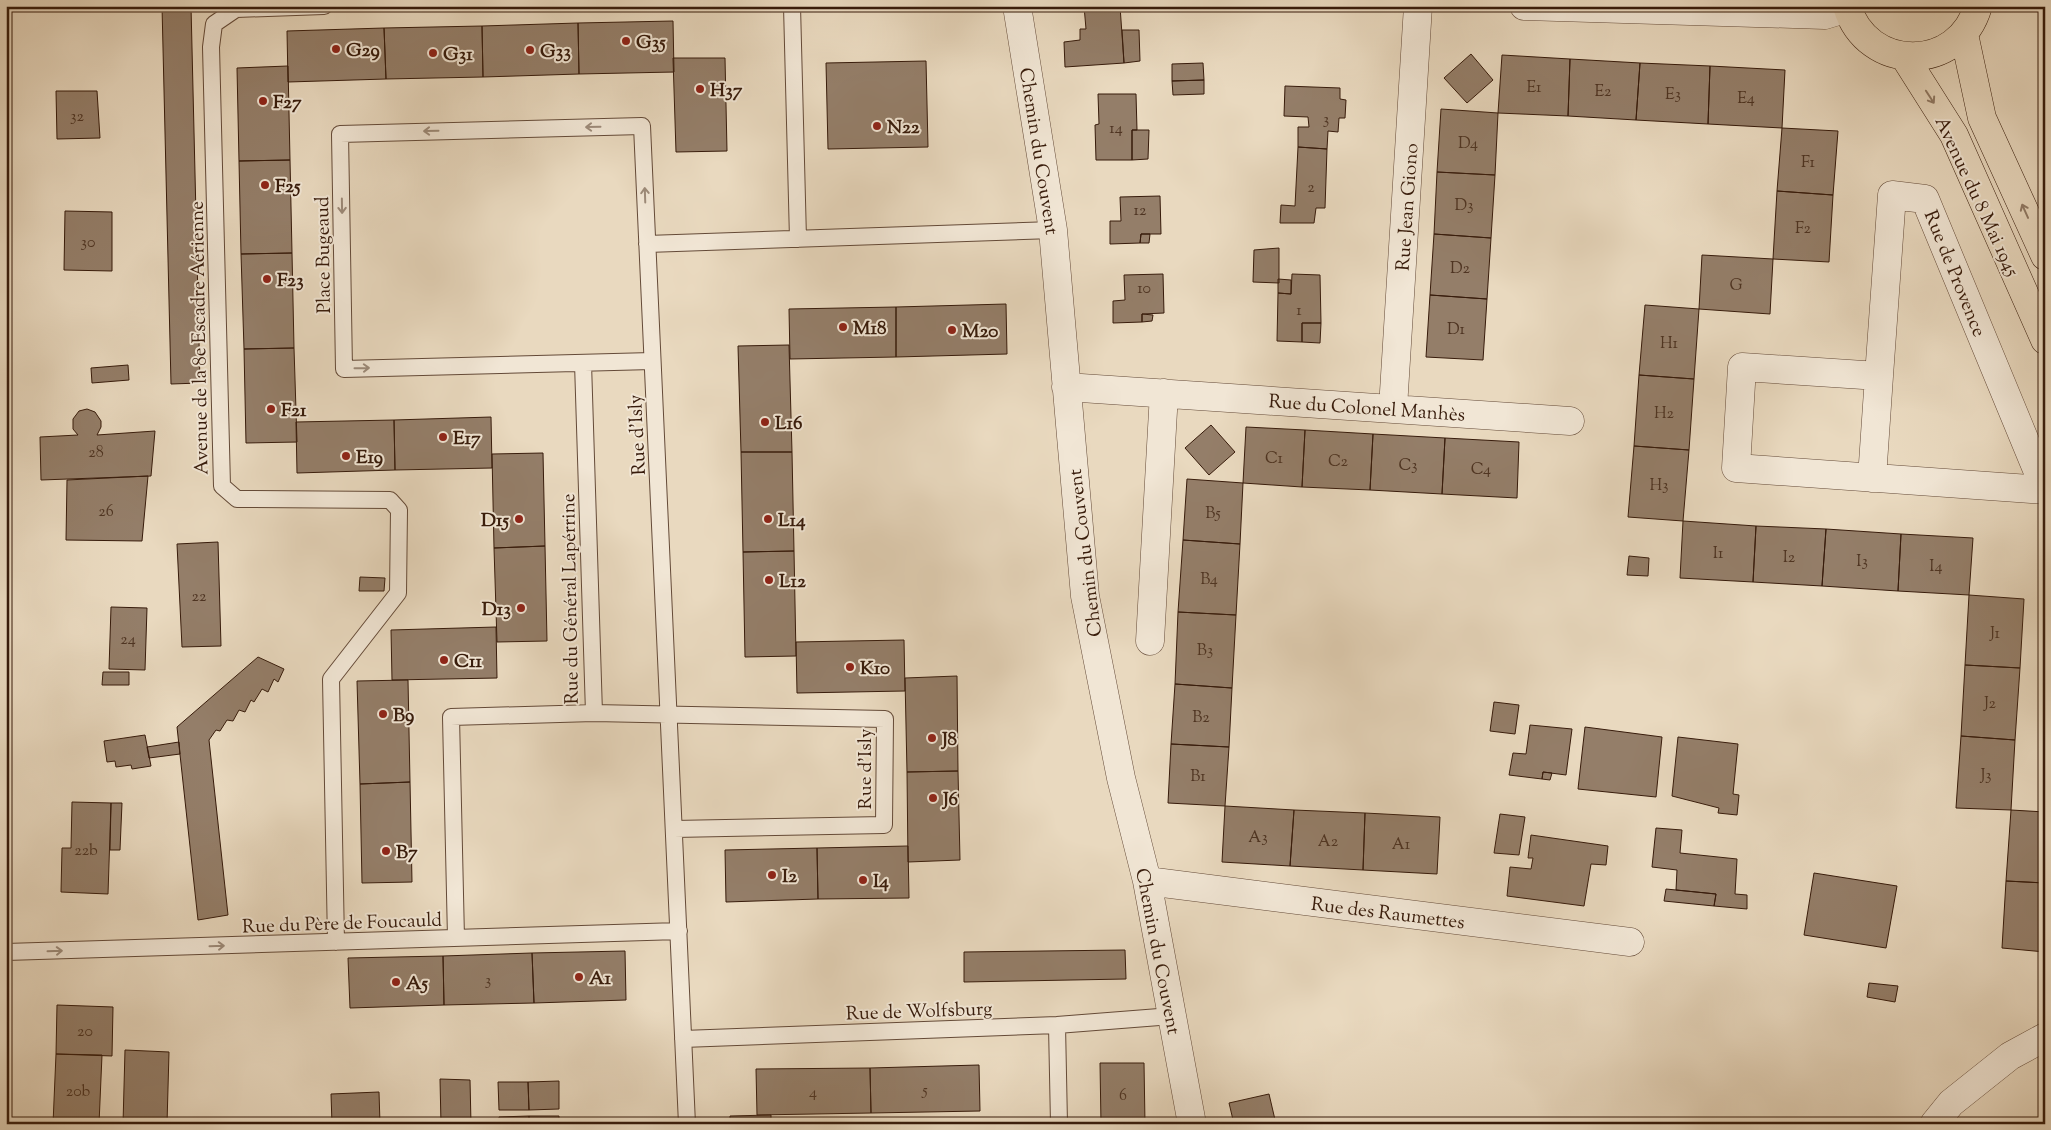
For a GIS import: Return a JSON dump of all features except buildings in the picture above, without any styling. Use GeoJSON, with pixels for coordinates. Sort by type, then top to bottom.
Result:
{"type":"FeatureCollection","features":[{"type":"Feature","properties":{"kind":"main road"},"geometry":{"type":"LineString","coordinates":[[1848,7],[1856,26],[1869,41],[1885,51],[1904,56],[1926,56],[1947,48],[1964,34],[1978,6]]}},
{"type":"Feature","properties":{"kind":"main road","name":"Avenue du 8 Mai 1945"},"geometry":{"type":"LineString","coordinates":[[1964,34],[1982,118],[2045,256]]}},
{"type":"Feature","properties":{"kind":"main road","name":"Avenue du 8 Mai 1945"},"geometry":{"type":"LineString","coordinates":[[1904,56],[1954,135],[2045,340]]}},
{"type":"Feature","properties":{"kind":"street","name":"Chemin du Couvent"},"geometry":{"type":"LineString","coordinates":[[1018,6],[1053,230],[1085,596],[1121,778],[1147,881],[1192,1124]]}},
{"type":"Feature","properties":{"kind":"street","name":"Rue Jean Giono"},"geometry":{"type":"LineString","coordinates":[[1393,408],[1418,6]]}},
{"type":"Feature","properties":{"kind":"street"},"geometry":{"type":"LineString","coordinates":[[1524,6],[1715,9],[1825,15],[1848,7]]}},
{"type":"Feature","properties":{"kind":"street","name":"Rue de Provence"},"geometry":{"type":"LineString","coordinates":[[1872,478],[1892,195],[1925,199],[2045,490],[1872,478],[1736,468],[1742,367],[1879,376]]}},
{"type":"Feature","properties":{"kind":"street","name":"Rue du Colonel Manhès"},"geometry":{"type":"LineString","coordinates":[[1066,387],[1570,421]]}},
{"type":"Feature","properties":{"kind":"street"},"geometry":{"type":"LineString","coordinates":[[1150,641],[1164,394]]}},
{"type":"Feature","properties":{"kind":"street","name":"Rue des Raumettes"},"geometry":{"type":"LineString","coordinates":[[1147,881],[1630,942]]}},
{"type":"Feature","properties":{"kind":"street"},"geometry":{"type":"LineString","coordinates":[[1934,1124],[1951,1103],[2010,1056],[2045,1037]]}},
{"type":"Feature","properties":{"kind":"lane","name":"Avenue de la 8e Escadre Aérienne"},"geometry":{"type":"LineString","coordinates":[[324,6],[236,9],[214,24],[211,47],[222,486],[237,499],[390,500],[399,510],[398,593],[331,680],[336,942]]}},
{"type":"Feature","properties":{"kind":"lane"},"geometry":{"type":"LineString","coordinates":[[792,6],[798,239]]}},
{"type":"Feature","properties":{"kind":"lane","name":"Rue d'Isly"},"geometry":{"type":"LineString","coordinates":[[642,126],[687,1124]]}},
{"type":"Feature","properties":{"kind":"lane","name":"Place Bugeaud"},"geometry":{"type":"LineString","coordinates":[[642,126],[340,134],[344,369],[652,361]]}},
{"type":"Feature","properties":{"kind":"lane"},"geometry":{"type":"LineString","coordinates":[[647,244],[1053,230]]}},
{"type":"Feature","properties":{"kind":"lane","name":"Rue du Général Lapérrine"},"geometry":{"type":"LineString","coordinates":[[456,938],[451,717],[594,713],[583,363]]}},
{"type":"Feature","properties":{"kind":"lane"},"geometry":{"type":"LineString","coordinates":[[594,713],[668,714]]}},
{"type":"Feature","properties":{"kind":"lane","name":"Rue d'Isly"},"geometry":{"type":"LineString","coordinates":[[668,714],[885,719],[884,825],[674,829]]}},
{"type":"Feature","properties":{"kind":"lane","name":"Rue du Père de Foucauld"},"geometry":{"type":"LineString","coordinates":[[6,952],[679,931]]}},
{"type":"Feature","properties":{"kind":"lane","name":"Rue de Wolfsburg"},"geometry":{"type":"LineString","coordinates":[[683,1039],[1057,1025],[1172,1016]]}},
{"type":"Feature","properties":{"kind":"lane"},"geometry":{"type":"LineString","coordinates":[[1057,1025],[1060,1124]]}},
{"type":"Feature","properties":{"kind":"place","name":"G35"},"geometry":{"type":"Point","coordinates":[626,41]}},
{"type":"Feature","properties":{"kind":"place","name":"G29"},"geometry":{"type":"Point","coordinates":[336,49]}},
{"type":"Feature","properties":{"kind":"place","name":"G33"},"geometry":{"type":"Point","coordinates":[530,50]}},
{"type":"Feature","properties":{"kind":"place","name":"G31"},"geometry":{"type":"Point","coordinates":[433,53]}},
{"type":"Feature","properties":{"kind":"place","name":"H37"},"geometry":{"type":"Point","coordinates":[700,89]}},
{"type":"Feature","properties":{"kind":"place","name":"F27"},"geometry":{"type":"Point","coordinates":[263,101]}},
{"type":"Feature","properties":{"kind":"place","name":"N22"},"geometry":{"type":"Point","coordinates":[877,126]}},
{"type":"Feature","properties":{"kind":"place","name":"F25"},"geometry":{"type":"Point","coordinates":[265,185]}},
{"type":"Feature","properties":{"kind":"place","name":"F23"},"geometry":{"type":"Point","coordinates":[267,279]}},
{"type":"Feature","properties":{"kind":"place","name":"M18"},"geometry":{"type":"Point","coordinates":[843,327]}},
{"type":"Feature","properties":{"kind":"place","name":"M20"},"geometry":{"type":"Point","coordinates":[952,330]}},
{"type":"Feature","properties":{"kind":"place","name":"F21"},"geometry":{"type":"Point","coordinates":[271,409]}},
{"type":"Feature","properties":{"kind":"place","name":"L16"},"geometry":{"type":"Point","coordinates":[765,422]}},
{"type":"Feature","properties":{"kind":"place","name":"E17"},"geometry":{"type":"Point","coordinates":[443,437]}},
{"type":"Feature","properties":{"kind":"place","name":"E19"},"geometry":{"type":"Point","coordinates":[346,456]}},
{"type":"Feature","properties":{"kind":"place","name":"D15"},"geometry":{"type":"Point","coordinates":[519,519]}},
{"type":"Feature","properties":{"kind":"place","name":"L14"},"geometry":{"type":"Point","coordinates":[768,519]}},
{"type":"Feature","properties":{"kind":"place","name":"L12"},"geometry":{"type":"Point","coordinates":[769,580]}},
{"type":"Feature","properties":{"kind":"place","name":"D13"},"geometry":{"type":"Point","coordinates":[521,608]}},
{"type":"Feature","properties":{"kind":"place","name":"C11"},"geometry":{"type":"Point","coordinates":[444,660]}},
{"type":"Feature","properties":{"kind":"place","name":"K10"},"geometry":{"type":"Point","coordinates":[850,667]}},
{"type":"Feature","properties":{"kind":"place","name":"B9"},"geometry":{"type":"Point","coordinates":[383,714]}},
{"type":"Feature","properties":{"kind":"place","name":"J8"},"geometry":{"type":"Point","coordinates":[932,738]}},
{"type":"Feature","properties":{"kind":"place","name":"J6"},"geometry":{"type":"Point","coordinates":[933,798]}},
{"type":"Feature","properties":{"kind":"place","name":"B7"},"geometry":{"type":"Point","coordinates":[386,851]}},
{"type":"Feature","properties":{"kind":"place","name":"I2"},"geometry":{"type":"Point","coordinates":[772,875]}},
{"type":"Feature","properties":{"kind":"place","name":"I4"},"geometry":{"type":"Point","coordinates":[863,880]}},
{"type":"Feature","properties":{"kind":"place","name":"A1"},"geometry":{"type":"Point","coordinates":[579,977]}},
{"type":"Feature","properties":{"kind":"place","name":"A5"},"geometry":{"type":"Point","coordinates":[396,982]}}]}
